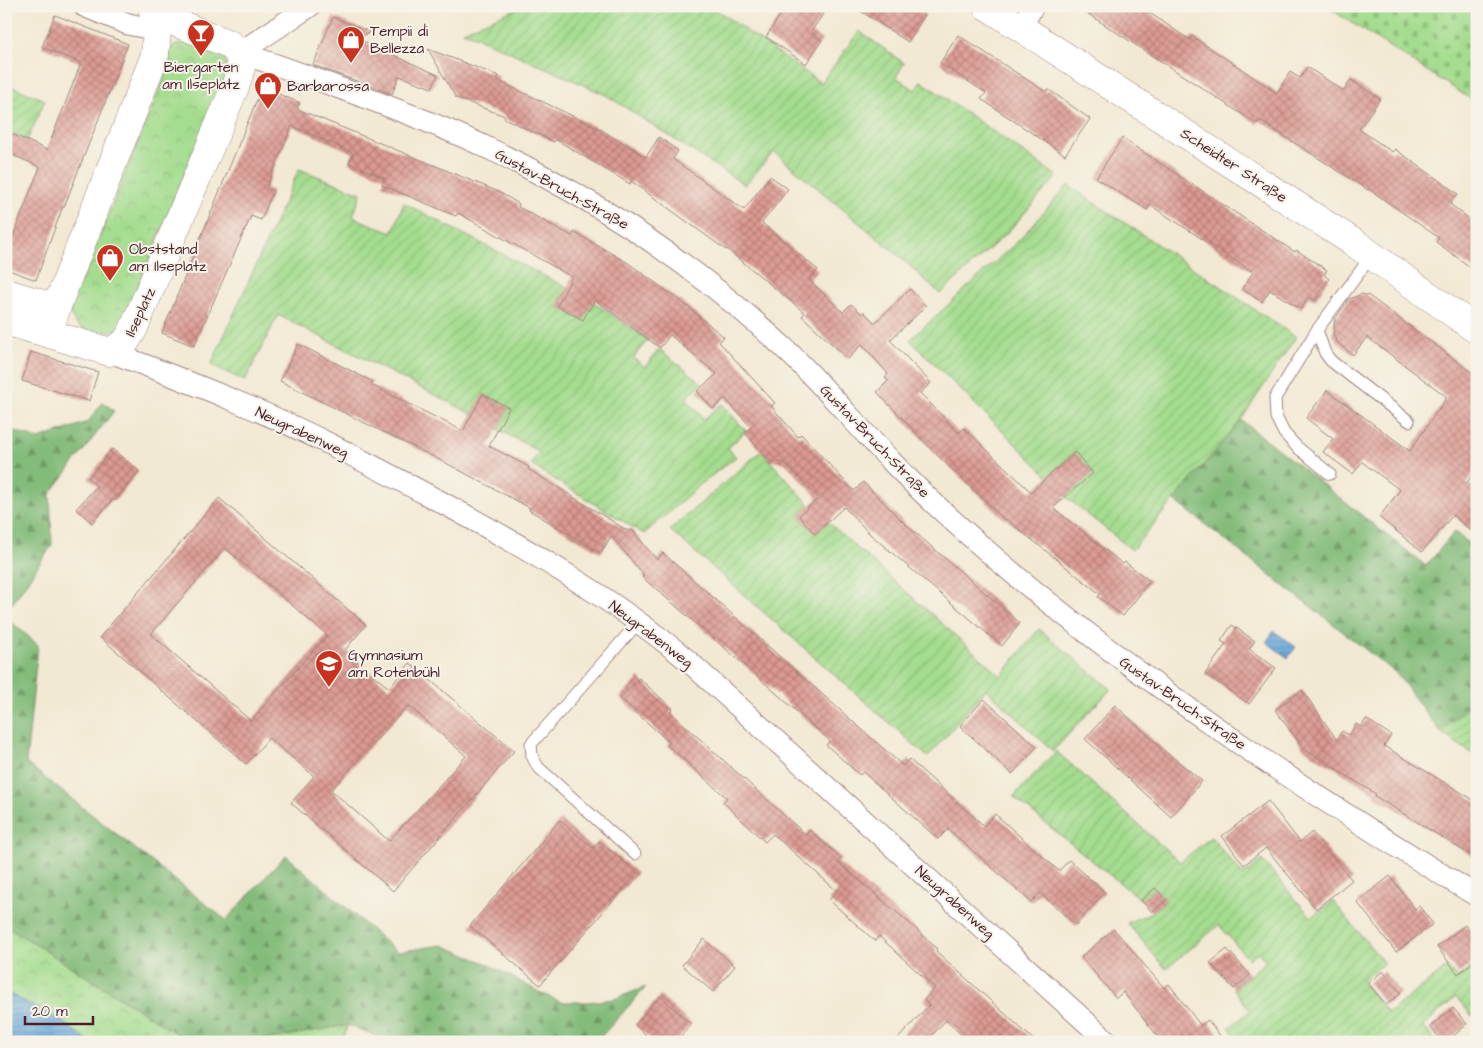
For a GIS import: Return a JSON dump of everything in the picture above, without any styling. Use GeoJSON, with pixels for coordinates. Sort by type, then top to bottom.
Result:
{"type":"FeatureCollection","features":[{"type":"Feature","properties":{"kind":"main road","name":"Scheidter Straße"},"geometry":{"type":"LineString","coordinates":[[987,6],[1027,17],[1372,255],[1477,330]]}},
{"type":"Feature","properties":{"kind":"main road"},"geometry":{"type":"LineString","coordinates":[[52,320],[155,55],[162,16],[229,44],[239,53]]}},
{"type":"Feature","properties":{"kind":"main road","name":"Ilseplatz"},"geometry":{"type":"LineString","coordinates":[[110,352],[125,343],[133,330],[235,87],[241,68],[239,53]]}},
{"type":"Feature","properties":{"kind":"main road"},"geometry":{"type":"LineString","coordinates":[[6,293],[110,352]]}},
{"type":"Feature","properties":{"kind":"main road"},"geometry":{"type":"LineString","coordinates":[[6,321],[52,320]]}},
{"type":"Feature","properties":{"kind":"street"},"geometry":{"type":"LineString","coordinates":[[84,6],[128,24],[162,16]]}},
{"type":"Feature","properties":{"kind":"street"},"geometry":{"type":"LineString","coordinates":[[239,53],[310,6]]}},
{"type":"Feature","properties":{"kind":"street","name":"Gustav-Bruch-Straße"},"geometry":{"type":"LineString","coordinates":[[239,53],[401,111],[491,149],[545,176],[610,214],[667,252],[714,288],[781,345],[824,387],[895,466],[944,513],[1020,579],[1097,641],[1351,819],[1477,896]]}},
{"type":"Feature","properties":{"kind":"street","name":"Neugrabenweg"},"geometry":{"type":"LineString","coordinates":[[110,352],[248,407],[356,457],[491,530],[591,590],[686,659],[1108,1042]]}},
{"type":"Feature","properties":{"kind":"lane"},"geometry":{"type":"LineString","coordinates":[[1330,474],[1284,433],[1276,417],[1275,398],[1317,330],[1372,255]]}},
{"type":"Feature","properties":{"kind":"lane"},"geometry":{"type":"LineString","coordinates":[[1317,330],[1325,353],[1331,361],[1409,421]]}},
{"type":"Feature","properties":{"kind":"lane"},"geometry":{"type":"LineString","coordinates":[[635,854],[538,767],[532,756],[531,744],[638,623]]}},
{"type":"Feature","properties":{"kind":"green space"},"geometry":{"type":"Polygon","coordinates":[[[523,6],[711,6],[821,83],[859,31],[904,63],[896,77],[915,90],[921,81],[1057,176],[1008,232],[940,294],[899,256],[774,152],[745,185],[606,95],[463,31],[523,6]]]}},
{"type":"Feature","properties":{"kind":"green space"},"geometry":{"type":"Polygon","coordinates":[[[1325,6],[1477,6],[1477,103],[1346,19],[1325,6]]]}},
{"type":"Feature","properties":{"kind":"green space"},"geometry":{"type":"Polygon","coordinates":[[[186,41],[224,56],[228,71],[120,329],[98,332],[83,329],[77,325],[70,311],[75,284],[81,282],[167,71],[164,65],[172,47],[186,41]]]}},
{"type":"Feature","properties":{"kind":"green space"},"geometry":{"type":"Polygon","coordinates":[[[6,84],[45,100],[27,141],[6,141],[6,84]]]}},
{"type":"Feature","properties":{"kind":"green space"},"geometry":{"type":"Polygon","coordinates":[[[299,169],[361,193],[353,217],[392,233],[404,203],[567,288],[557,306],[583,320],[593,302],[648,340],[633,358],[645,367],[659,349],[702,383],[686,398],[704,419],[722,404],[746,431],[728,448],[736,457],[702,483],[644,534],[531,465],[539,452],[498,429],[508,408],[484,394],[472,414],[278,315],[245,381],[211,365],[299,169]]]}},
{"type":"Feature","properties":{"kind":"green space"},"geometry":{"type":"Polygon","coordinates":[[[1068,185],[1296,337],[1241,420],[1132,550],[1066,497],[1093,473],[1075,453],[1048,476],[910,340],[1020,239],[1068,185]]]}},
{"type":"Feature","properties":{"kind":"green space"},"geometry":{"type":"Polygon","coordinates":[[[103,402],[114,411],[50,494],[52,545],[6,613],[6,428],[39,439],[88,422],[103,402]]]}},
{"type":"Feature","properties":{"kind":"green space"},"geometry":{"type":"Polygon","coordinates":[[[1241,420],[1426,566],[1455,531],[1477,551],[1477,696],[1440,732],[1397,674],[1174,500],[1241,420]]]}},
{"type":"Feature","properties":{"kind":"green space"},"geometry":{"type":"Polygon","coordinates":[[[761,451],[810,505],[799,516],[815,533],[828,522],[1001,676],[1039,629],[1111,689],[1053,751],[986,689],[928,757],[670,530],[761,451]]]}},
{"type":"Feature","properties":{"kind":"green space"},"geometry":{"type":"Polygon","coordinates":[[[6,617],[38,645],[26,763],[226,920],[286,855],[397,952],[442,945],[488,964],[561,1002],[589,1002],[614,999],[646,987],[598,1040],[600,1042],[391,1042],[348,1025],[252,1042],[182,1037],[6,926],[6,617]]]}},
{"type":"Feature","properties":{"kind":"green space"},"geometry":{"type":"Polygon","coordinates":[[[1477,696],[1477,757],[1440,732],[1477,696]]]}},
{"type":"Feature","properties":{"kind":"green space"},"geometry":{"type":"Polygon","coordinates":[[[1056,751],[1180,862],[1211,837],[1243,875],[1262,860],[1311,917],[1333,901],[1384,963],[1361,981],[1388,1013],[1447,967],[1457,978],[1477,963],[1477,1012],[1472,1016],[1456,997],[1423,1026],[1437,1042],[1240,1042],[1229,1027],[1250,1011],[1234,989],[1266,961],[1258,952],[1248,959],[1219,925],[1166,969],[1127,923],[1152,912],[1166,901],[1155,888],[1141,900],[1013,797],[1056,751]]]}},
{"type":"Feature","properties":{"kind":"green space"},"geometry":{"type":"Polygon","coordinates":[[[6,926],[182,1037],[243,1042],[6,1042],[6,926]]]}},
{"type":"Feature","properties":{"kind":"green space"},"geometry":{"type":"Polygon","coordinates":[[[348,1025],[341,1042],[252,1042],[348,1025]]]}},
{"type":"Feature","properties":{"kind":"water"},"geometry":{"type":"Polygon","coordinates":[[[1274,631],[1296,647],[1288,658],[1266,642],[1274,631]]]}},
{"type":"Feature","properties":{"kind":"water"},"geometry":{"type":"Polygon","coordinates":[[[6,992],[60,1020],[89,1042],[6,1042],[6,992]]]}},
{"type":"Feature","properties":{"kind":"building"},"geometry":{"type":"Polygon","coordinates":[[[786,6],[828,6],[811,32],[822,40],[806,64],[766,37],[786,6]]]}},
{"type":"Feature","properties":{"kind":"building"},"geometry":{"type":"Polygon","coordinates":[[[853,6],[911,6],[925,15],[908,42],[853,6]]]}},
{"type":"Feature","properties":{"kind":"building"},"geometry":{"type":"Polygon","coordinates":[[[1076,6],[1139,6],[1190,40],[1192,36],[1277,93],[1290,72],[1300,78],[1307,67],[1344,91],[1351,80],[1367,90],[1380,99],[1359,129],[1392,152],[1395,149],[1458,194],[1450,204],[1477,225],[1477,272],[1436,242],[1439,238],[1369,189],[1259,120],[1257,124],[1076,6]]]}},
{"type":"Feature","properties":{"kind":"building"},"geometry":{"type":"Polygon","coordinates":[[[55,15],[128,44],[63,206],[36,280],[6,269],[6,254],[40,167],[6,152],[6,131],[47,150],[81,63],[42,47],[55,15]]]}},
{"type":"Feature","properties":{"kind":"building"},"geometry":{"type":"Polygon","coordinates":[[[333,17],[370,32],[358,39],[438,75],[432,88],[399,76],[392,94],[313,65],[333,17]]]}},
{"type":"Feature","properties":{"kind":"building"},"geometry":{"type":"Polygon","coordinates":[[[958,35],[1046,92],[1048,89],[1090,119],[1065,155],[981,99],[986,93],[940,63],[958,35]]]}},
{"type":"Feature","properties":{"kind":"building"},"geometry":{"type":"Polygon","coordinates":[[[428,49],[499,76],[497,80],[598,128],[646,157],[659,137],[678,151],[673,159],[744,210],[770,176],[788,189],[762,223],[818,270],[809,280],[843,312],[851,304],[862,314],[864,312],[875,323],[910,289],[926,306],[890,340],[931,383],[920,393],[959,433],[964,428],[1031,492],[1075,452],[1093,473],[1053,508],[1123,564],[1125,562],[1150,581],[1123,616],[1098,597],[1100,594],[1005,520],[936,454],[877,392],[888,381],[885,377],[888,374],[862,344],[848,359],[802,316],[805,313],[727,249],[631,181],[630,184],[555,139],[554,142],[504,118],[505,116],[456,98],[428,49]]]}},
{"type":"Feature","properties":{"kind":"building"},"geometry":{"type":"Polygon","coordinates":[[[262,87],[300,103],[297,109],[499,192],[519,204],[518,207],[572,236],[574,232],[628,263],[682,302],[724,337],[719,342],[775,403],[771,406],[798,437],[801,434],[854,491],[863,482],[903,522],[1020,623],[1002,646],[871,535],[844,507],[815,534],[799,516],[818,498],[785,463],[770,461],[745,433],[751,427],[725,398],[713,409],[697,391],[717,374],[670,335],[660,348],[595,300],[583,320],[557,306],[572,277],[458,213],[456,216],[382,185],[385,178],[349,163],[353,153],[292,126],[266,188],[273,191],[261,220],[251,216],[194,346],[162,333],[262,87]]]}},
{"type":"Feature","properties":{"kind":"building"},"geometry":{"type":"Polygon","coordinates":[[[1122,138],[1295,252],[1296,250],[1327,270],[1324,275],[1329,279],[1315,300],[1309,297],[1301,309],[1270,290],[1262,302],[1242,289],[1253,272],[1150,205],[1147,210],[1096,178],[1122,138]]]}},
{"type":"Feature","properties":{"kind":"building"},"geometry":{"type":"Polygon","coordinates":[[[1362,294],[1369,296],[1477,376],[1477,468],[1467,483],[1477,492],[1477,536],[1453,515],[1422,552],[1379,517],[1400,490],[1362,462],[1353,474],[1323,452],[1333,439],[1306,418],[1327,390],[1410,451],[1447,397],[1367,337],[1353,355],[1337,342],[1333,334],[1335,319],[1349,299],[1362,294]]]}},
{"type":"Feature","properties":{"kind":"building"},"geometry":{"type":"Polygon","coordinates":[[[298,344],[373,382],[371,385],[463,431],[483,394],[509,408],[489,446],[529,467],[528,469],[628,531],[631,529],[657,560],[663,553],[903,766],[909,759],[984,826],[995,814],[1059,871],[1069,860],[1105,892],[1076,925],[1040,893],[1031,902],[948,829],[938,839],[863,772],[860,775],[826,745],[830,741],[642,577],[644,575],[611,536],[601,553],[529,510],[530,508],[446,463],[280,381],[298,344]]]}},
{"type":"Feature","properties":{"kind":"building"},"geometry":{"type":"Polygon","coordinates":[[[31,352],[98,372],[89,401],[22,381],[31,352]]]}},
{"type":"Feature","properties":{"kind":"building"},"geometry":{"type":"Polygon","coordinates":[[[112,449],[139,471],[115,501],[113,499],[92,523],[76,509],[97,486],[88,478],[112,449]]]}},
{"type":"Feature","properties":{"kind":"building"},"geometry":{"type":"Polygon","coordinates":[[[219,498],[366,625],[345,650],[367,670],[389,688],[410,663],[514,751],[393,891],[291,803],[314,776],[269,738],[246,764],[100,637],[219,498]],[[225,548],[151,634],[251,721],[327,635],[225,548]],[[408,705],[331,790],[389,841],[466,756],[408,705]]]}},
{"type":"Feature","properties":{"kind":"building"},"geometry":{"type":"Polygon","coordinates":[[[1232,625],[1255,641],[1249,649],[1276,668],[1249,704],[1205,674],[1226,644],[1221,641],[1232,625]]]}},
{"type":"Feature","properties":{"kind":"building"},"geometry":{"type":"Polygon","coordinates":[[[639,678],[673,709],[670,712],[806,835],[810,830],[841,858],[838,862],[915,928],[937,949],[936,951],[1036,1042],[969,1042],[946,1020],[926,1042],[895,1042],[929,1005],[924,1000],[935,988],[879,936],[875,941],[829,900],[837,891],[773,834],[765,842],[723,802],[727,798],[667,745],[670,743],[620,698],[639,678]]]}},
{"type":"Feature","properties":{"kind":"building"},"geometry":{"type":"Polygon","coordinates":[[[1302,690],[1337,740],[1342,731],[1349,735],[1356,724],[1361,727],[1366,719],[1391,735],[1384,746],[1477,802],[1477,859],[1375,796],[1376,794],[1304,749],[1275,710],[1302,690]]]}},
{"type":"Feature","properties":{"kind":"building"},"geometry":{"type":"Polygon","coordinates":[[[984,699],[1037,747],[1012,774],[960,726],[984,699]]]}},
{"type":"Feature","properties":{"kind":"building"},"geometry":{"type":"Polygon","coordinates":[[[1115,705],[1166,752],[1202,781],[1171,817],[1085,739],[1115,705]]]}},
{"type":"Feature","properties":{"kind":"building"},"geometry":{"type":"Polygon","coordinates":[[[1268,801],[1300,842],[1312,832],[1352,880],[1316,909],[1266,848],[1244,865],[1222,836],[1268,801]]]}},
{"type":"Feature","properties":{"kind":"building"},"geometry":{"type":"Polygon","coordinates":[[[560,820],[593,848],[599,841],[637,873],[540,985],[470,926],[560,820]]]}},
{"type":"Feature","properties":{"kind":"building"},"geometry":{"type":"Polygon","coordinates":[[[1390,876],[1415,909],[1419,906],[1433,924],[1396,952],[1357,902],[1390,876]]]}},
{"type":"Feature","properties":{"kind":"building"},"geometry":{"type":"Polygon","coordinates":[[[1155,888],[1166,900],[1152,912],[1141,900],[1155,888]]]}},
{"type":"Feature","properties":{"kind":"building"},"geometry":{"type":"Polygon","coordinates":[[[1465,925],[1477,941],[1477,959],[1458,974],[1437,947],[1465,925]]]}},
{"type":"Feature","properties":{"kind":"building"},"geometry":{"type":"Polygon","coordinates":[[[1114,929],[1164,988],[1169,984],[1201,1026],[1208,1020],[1225,1042],[1162,1042],[1123,992],[1116,998],[1081,957],[1114,929]]]}},
{"type":"Feature","properties":{"kind":"building"},"geometry":{"type":"Polygon","coordinates":[[[704,939],[735,966],[713,992],[682,965],[704,939]]]}},
{"type":"Feature","properties":{"kind":"building"},"geometry":{"type":"Polygon","coordinates":[[[1227,949],[1250,975],[1234,989],[1210,963],[1227,949]]]}},
{"type":"Feature","properties":{"kind":"building"},"geometry":{"type":"Polygon","coordinates":[[[1383,971],[1401,993],[1386,1005],[1368,983],[1383,971]]]}},
{"type":"Feature","properties":{"kind":"building"},"geometry":{"type":"Polygon","coordinates":[[[660,996],[691,1024],[676,1042],[654,1042],[635,1025],[660,996]]]}},
{"type":"Feature","properties":{"kind":"building"},"geometry":{"type":"Polygon","coordinates":[[[1453,1008],[1467,1024],[1447,1042],[1443,1042],[1430,1027],[1453,1008]]]}},
{"type":"Feature","properties":{"kind":"place","name":"Biergarten am Ilseplatz"},"geometry":{"type":"Point","coordinates":[201,57]}},
{"type":"Feature","properties":{"kind":"place","name":"Tempii di Bellezza"},"geometry":{"type":"Point","coordinates":[351,64]}},
{"type":"Feature","properties":{"kind":"place","name":"Barbarossa"},"geometry":{"type":"Point","coordinates":[268,110]}},
{"type":"Feature","properties":{"kind":"place","name":"Obststand am Ilseplatz"},"geometry":{"type":"Point","coordinates":[110,282]}},
{"type":"Feature","properties":{"kind":"place","name":"Gymnasium am Rotenbühl"},"geometry":{"type":"Point","coordinates":[329,688]}}]}
